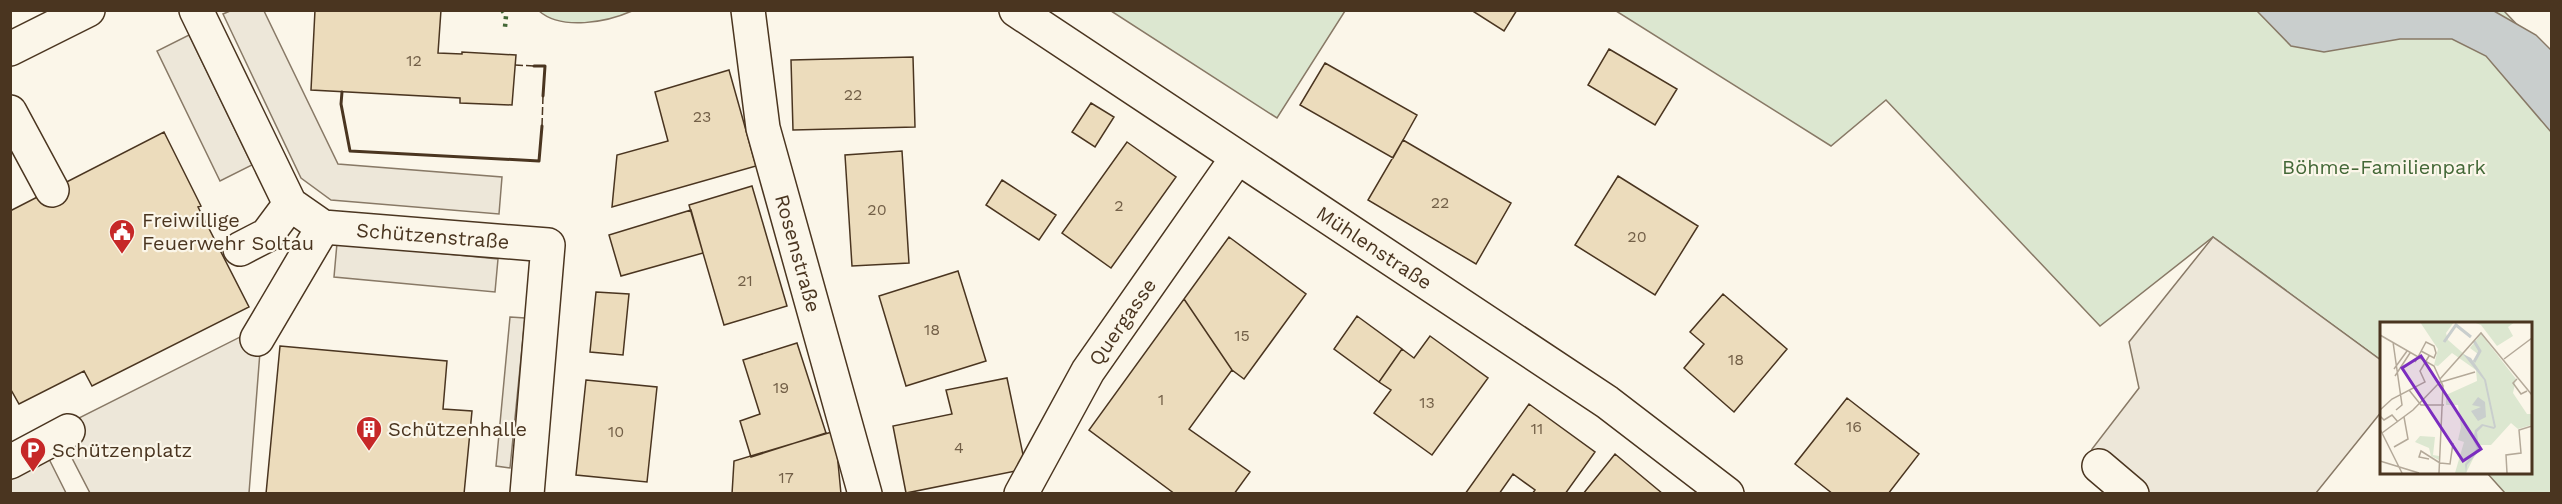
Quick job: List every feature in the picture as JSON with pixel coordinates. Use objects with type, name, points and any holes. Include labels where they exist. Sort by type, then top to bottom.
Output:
[{"type":"street","points":[[10,49],[88,10]]},
{"type":"street","points":[[196,10],[290,204],[323,227],[257,339]]},
{"type":"street","name":"Rosenstraße","points":[[748,10],[763,128],[865,494]]},
{"type":"street","name":"Mühlenstraße","points":[[1016,10],[1607,402],[1727,494]]},
{"type":"street","points":[[10,112],[51,189]]},
{"type":"street","name":"Quergasse","points":[[1021,494],[1088,371],[1237,158]]},
{"type":"street","points":[[240,249],[267,235],[290,204]]},
{"type":"street","name":"Schützenstraße","points":[[323,227],[548,245],[526,494]]},
{"type":"street","points":[[10,462],[69,431]]},
{"type":"street","points":[[2099,466],[2132,494]]},
{"type":"green space","points":[[539,11],[632,11],[598,21],[572,23],[549,17]]},
{"type":"green space","points":[[1111,11],[1345,11],[1277,118]]},
{"type":"green space","name":"Böhme-Familienpark","points":[[1616,11],[2504,11],[2551,60],[2551,493],[2505,493],[2488,474],[2532,474],[2532,322],[2380,322],[2380,360],[2213,237],[2100,326],[1886,100],[1831,146]]},
{"type":"shaded area","points":[[230,11],[264,11],[338,164],[502,177],[499,214],[331,200],[301,178],[223,14]]},
{"type":"shaded area","points":[[2257,11],[2494,11],[2536,35],[2551,50],[2551,132],[2486,56],[2452,39],[2400,39],[2324,52],[2291,46]]},
{"type":"shaded area","points":[[189,35],[252,165],[220,181],[157,51]]},
{"type":"shaded area","points":[[2213,237],[2380,360],[2380,413],[2316,493],[2108,493],[2088,468],[2092,449],[2139,388],[2129,342]]},
{"type":"shaded area","points":[[337,243],[498,259],[495,292],[334,277]]},
{"type":"shaded area","points":[[510,317],[525,318],[510,468],[496,466]]},
{"type":"shaded area","points":[[262,326],[249,493],[90,493],[57,429]]},
{"type":"shaded area","name":"Schützenplatz","points":[[39,439],[66,493],[11,493],[10,452]]},
{"type":"building","points":[[315,10],[441,10],[438,53],[516,55],[512,105],[460,103],[460,98],[311,90]]},
{"type":"building","points":[[1471,10],[1517,10],[1504,31]]},
{"type":"building","points":[[1609,49],[1677,89],[1655,125],[1588,85]]},
{"type":"building","points":[[913,57],[915,127],[793,130],[791,60]]},
{"type":"building","points":[[1325,63],[1417,115],[1393,158],[1300,105]]},
{"type":"building","points":[[729,70],[756,166],[612,207],[617,155],[668,141],[655,92]]},
{"type":"building","points":[[1091,103],[1114,117],[1095,147],[1072,132]]},
{"type":"building","points":[[164,132],[201,206],[198,207],[249,307],[92,386],[84,371],[19,404],[10,388],[10,211]]},
{"type":"building","points":[[1403,140],[1511,203],[1476,264],[1368,200]]},
{"type":"building","points":[[1127,142],[1176,177],[1111,268],[1062,233]]},
{"type":"building","points":[[902,151],[909,263],[852,266],[845,155]]},
{"type":"building","points":[[1618,176],[1698,226],[1655,295],[1575,245]]},
{"type":"building","points":[[1002,180],[1056,215],[1039,240],[986,205]]},
{"type":"building","points":[[752,186],[787,306],[724,325],[689,205]]},
{"type":"building","points":[[691,210],[703,253],[621,276],[609,235]]},
{"type":"building","points":[[1229,237],[1306,294],[1244,379],[1232,370],[1184,299]]},
{"type":"building","points":[[958,271],[986,361],[906,386],[879,296]]},
{"type":"building","points":[[596,292],[629,294],[623,355],[590,352]]},
{"type":"building","points":[[1723,294],[1787,349],[1734,412],[1684,368],[1704,344],[1690,332]]},
{"type":"building","points":[[1184,299],[1232,370],[1189,429],[1250,472],[1234,494],[1175,494],[1089,430]]},
{"type":"building","points":[[1357,316],[1402,349],[1379,382],[1334,349]]},
{"type":"building","points":[[1430,336],[1488,378],[1432,455],[1374,413],[1391,390],[1379,382],[1402,349],[1414,358]]},
{"type":"building","points":[[797,343],[826,433],[751,457],[740,421],[760,414],[743,360]]},
{"type":"building","name":"Schützenhalle","points":[[280,346],[447,361],[443,409],[472,411],[464,494],[266,494]]},
{"type":"building","points":[[1007,378],[1026,469],[906,493],[893,426],[952,414],[946,390]]},
{"type":"building","points":[[586,380],[657,387],[647,482],[576,475]]},
{"type":"building","points":[[1847,398],[1919,454],[1888,494],[1833,494],[1795,464]]},
{"type":"building","points":[[1529,404],[1595,452],[1565,494],[1532,494],[1535,490],[1513,474],[1499,494],[1465,494]]},
{"type":"building","points":[[835,431],[841,494],[732,494],[734,461]]},
{"type":"building","points":[[1615,454],[1663,494],[1583,494]]},
{"type":"hedge","points":[[502,10],[506,16],[505,27]]},
{"type":"fence","points":[[515,65],[534,66]]},
{"type":"fence","points":[[542,126],[543,96]]},
{"type":"wall","points":[[534,66],[545,66],[543,96]]},
{"type":"wall","points":[[342,92],[341,104],[350,151],[539,161],[542,126]]},
{"type":"place","name":"Freiwillige Feuerwehr Soltau","points":[[122,255]]},
{"type":"place","name":"Schützenhalle","points":[[369,452]]},
{"type":"place","name":"Schützenplatz","points":[[33,473]]}]
